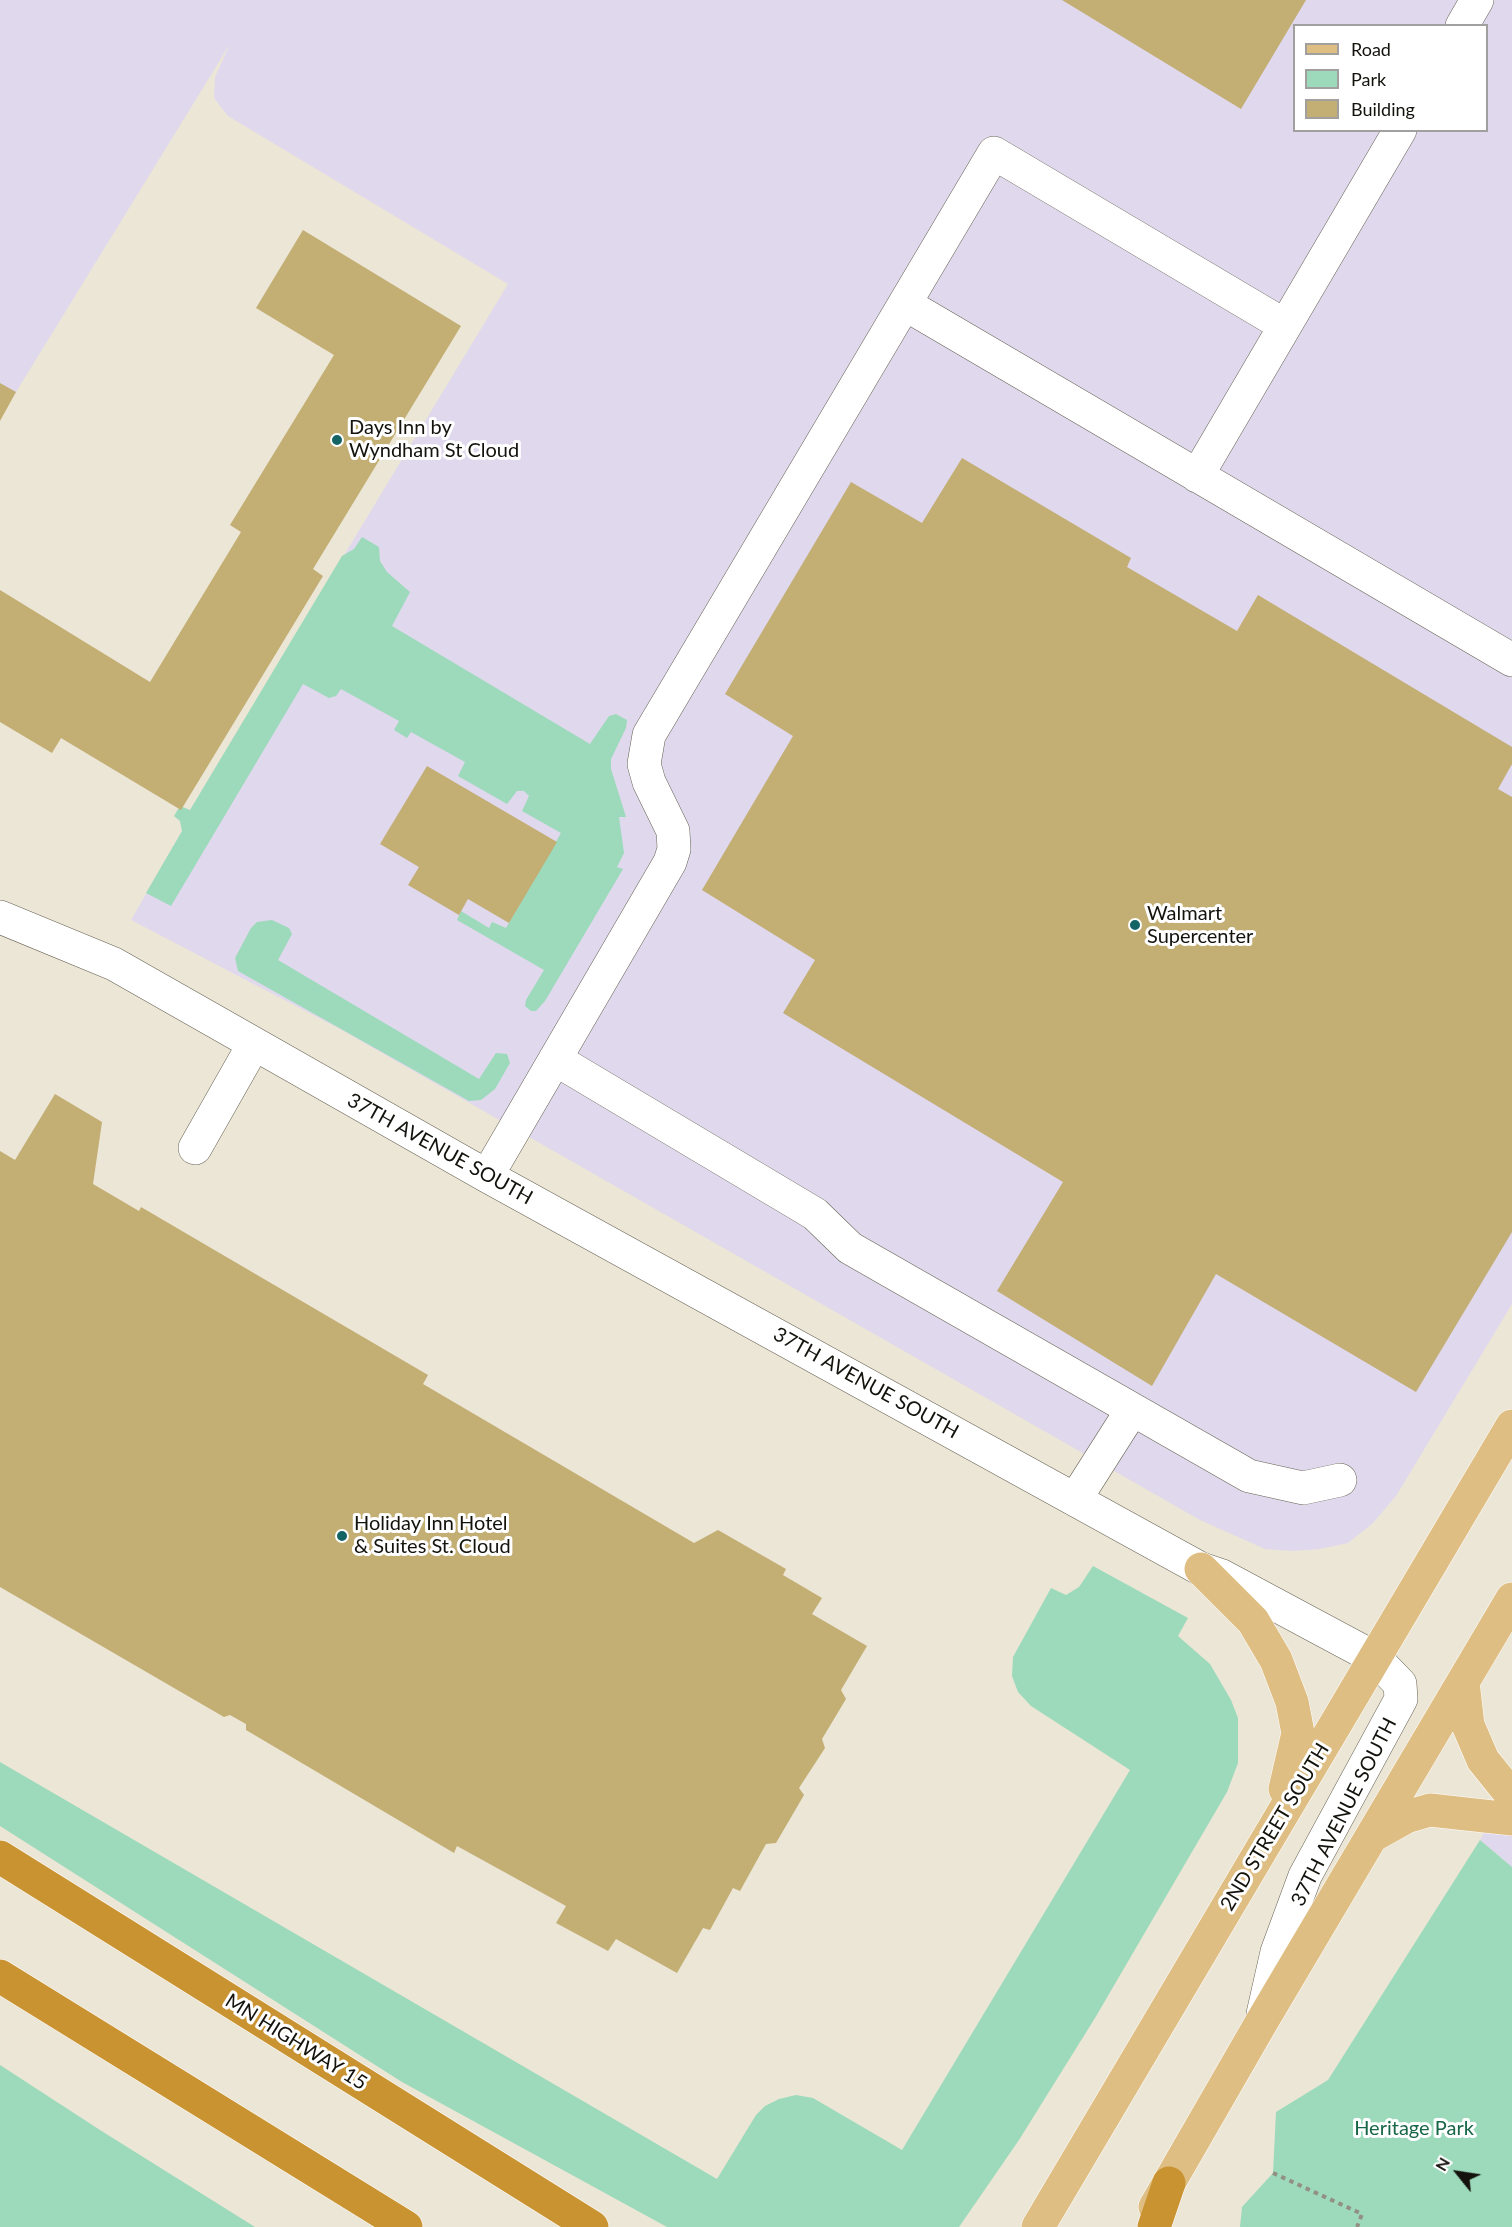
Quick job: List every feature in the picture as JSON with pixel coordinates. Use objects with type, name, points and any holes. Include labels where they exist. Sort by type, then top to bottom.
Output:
[{"type":"highway","name":"MN HIGHWAY 15","points":[[0,1857],[592,2227]]},
{"type":"highway","points":[[0,1976],[406,2227]]},
{"type":"highway","points":[[1154,2227],[1169,2184]]},
{"type":"main road","name":"2ND STREET SOUTH","points":[[1038,2227],[1512,1426]]},
{"type":"main road","points":[[1201,1569],[1253,1621],[1276,1660],[1292,1702],[1298,1733],[1276,1826]]},
{"type":"main road","points":[[1144,2227],[1261,2023],[1512,1599]]},
{"type":"main road","points":[[1463,1682],[1468,1725],[1483,1760],[1512,1796]]},
{"type":"main road","points":[[1372,1836],[1406,1817],[1430,1810],[1512,1819]]},
{"type":"street","points":[[1463,24],[1477,0]]},
{"type":"street","points":[[1197,476],[1399,132]]},
{"type":"street","points":[[487,1176],[670,862],[674,849],[673,831],[649,782],[644,764],[649,735],[993,153],[1284,325]]},
{"type":"street","points":[[905,304],[1512,660]]},
{"type":"street","name":"37TH AVENUE SOUTH","points":[[0,917],[114,964],[487,1176],[1076,1498],[1201,1569],[1222,1576],[1375,1658],[1400,1684],[1401,1700],[1305,1876],[1277,1952],[1261,2023]]},
{"type":"street","points":[[195,1148],[254,1044]]},
{"type":"street","points":[[555,1059],[815,1214],[850,1248],[1249,1476],[1303,1488],[1340,1480]]},
{"type":"street","points":[[1076,1498],[1132,1410]]},
{"type":"path","points":[[1274,2173],[1362,2214],[1357,2227]]},
{"type":"shaded area","points":[[0,0],[1512,0],[1512,1304],[1396,1496],[1373,1523],[1348,1543],[1320,1549],[1292,1551],[1265,1549],[1200,1520],[340,1029],[131,920],[182,831],[180,821],[174,816],[190,810],[508,284],[228,116],[214,98],[215,77],[230,44],[0,418]]},
{"type":"shaded area","points":[[1512,1785],[1512,1867],[1480,1840]]},
{"type":"green space","points":[[362,537],[379,547],[380,561],[387,572],[410,592],[392,626],[590,744],[609,716],[616,714],[627,720],[626,728],[611,759],[611,769],[626,817],[619,817],[624,853],[617,867],[623,869],[545,1001],[536,1011],[531,1011],[525,1006],[526,1000],[544,970],[457,920],[461,911],[489,928],[492,922],[506,928],[561,833],[522,811],[529,796],[524,791],[517,791],[507,804],[458,776],[465,762],[411,732],[407,738],[394,730],[399,721],[341,689],[336,696],[329,698],[303,684],[171,906],[146,893],[182,831],[180,821],[174,816],[180,806],[190,810],[342,556],[354,549]]},
{"type":"green space","points":[[272,920],[289,928],[292,934],[278,960],[479,1079],[496,1053],[507,1054],[510,1063],[495,1089],[481,1100],[469,1101],[238,971],[235,958],[251,928],[257,922]]},
{"type":"green space","points":[[1093,1566],[1188,1618],[1178,1636],[1210,1664],[1231,1700],[1238,1718],[1238,1763],[1227,1792],[1095,2018],[1019,2140],[959,2227],[667,2227],[402,2082],[0,1826],[0,1762],[717,2179],[756,2115],[765,2106],[779,2099],[796,2095],[813,2098],[902,2150],[1130,1770],[1031,1706],[1018,1692],[1012,1676],[1013,1657],[1051,1588],[1066,1595],[1079,1587]]},
{"type":"green space","name":"Heritage Park","points":[[1480,1840],[1512,1867],[1512,2227],[1240,2227],[1242,2207],[1273,2173],[1276,2112],[1328,2080]]},
{"type":"green space","points":[[0,2065],[100,2130],[255,2227],[0,2227]]},
{"type":"building","points":[[1062,0],[1306,0],[1241,109]]},
{"type":"building","name":"Days Inn by Wyndham St Cloud","points":[[303,230],[461,326],[313,569],[323,576],[181,810],[61,738],[52,753],[0,722],[0,590],[150,682],[241,532],[230,525],[334,355],[256,308]]},
{"type":"building","points":[[0,383],[16,392],[0,421]]},
{"type":"building","name":"Walmart Supercenter","points":[[962,458],[1131,558],[1127,567],[1237,631],[1258,595],[1512,747],[1512,764],[1498,789],[1512,797],[1512,1232],[1416,1392],[1216,1274],[1152,1386],[997,1291],[1063,1182],[783,1013],[815,960],[702,890],[793,736],[725,694],[851,482],[922,523]]},
{"type":"building","points":[[427,766],[557,842],[509,923],[468,899],[459,915],[408,885],[419,867],[380,844]]},
{"type":"building","name":"Holiday Inn Hotel & Suites St. Cloud","points":[[55,1094],[102,1122],[93,1184],[139,1211],[141,1207],[428,1375],[423,1384],[694,1543],[718,1530],[786,1569],[783,1575],[822,1598],[812,1614],[867,1646],[841,1690],[846,1699],[822,1739],[825,1748],[799,1788],[804,1795],[776,1843],[766,1844],[740,1891],[733,1888],[710,1930],[703,1928],[677,1973],[616,1939],[608,1951],[556,1923],[566,1906],[457,1846],[454,1853],[246,1730],[246,1724],[230,1715],[224,1717],[0,1587],[0,1151],[15,1160]]},
{"type":"place","name":"Days Inn by Wyndham St Cloud","points":[[337,440]]},
{"type":"place","name":"Walmart Supercenter","points":[[1135,925]]},
{"type":"place","name":"Holiday Inn Hotel & Suites St. Cloud","points":[[342,1536]]}]
